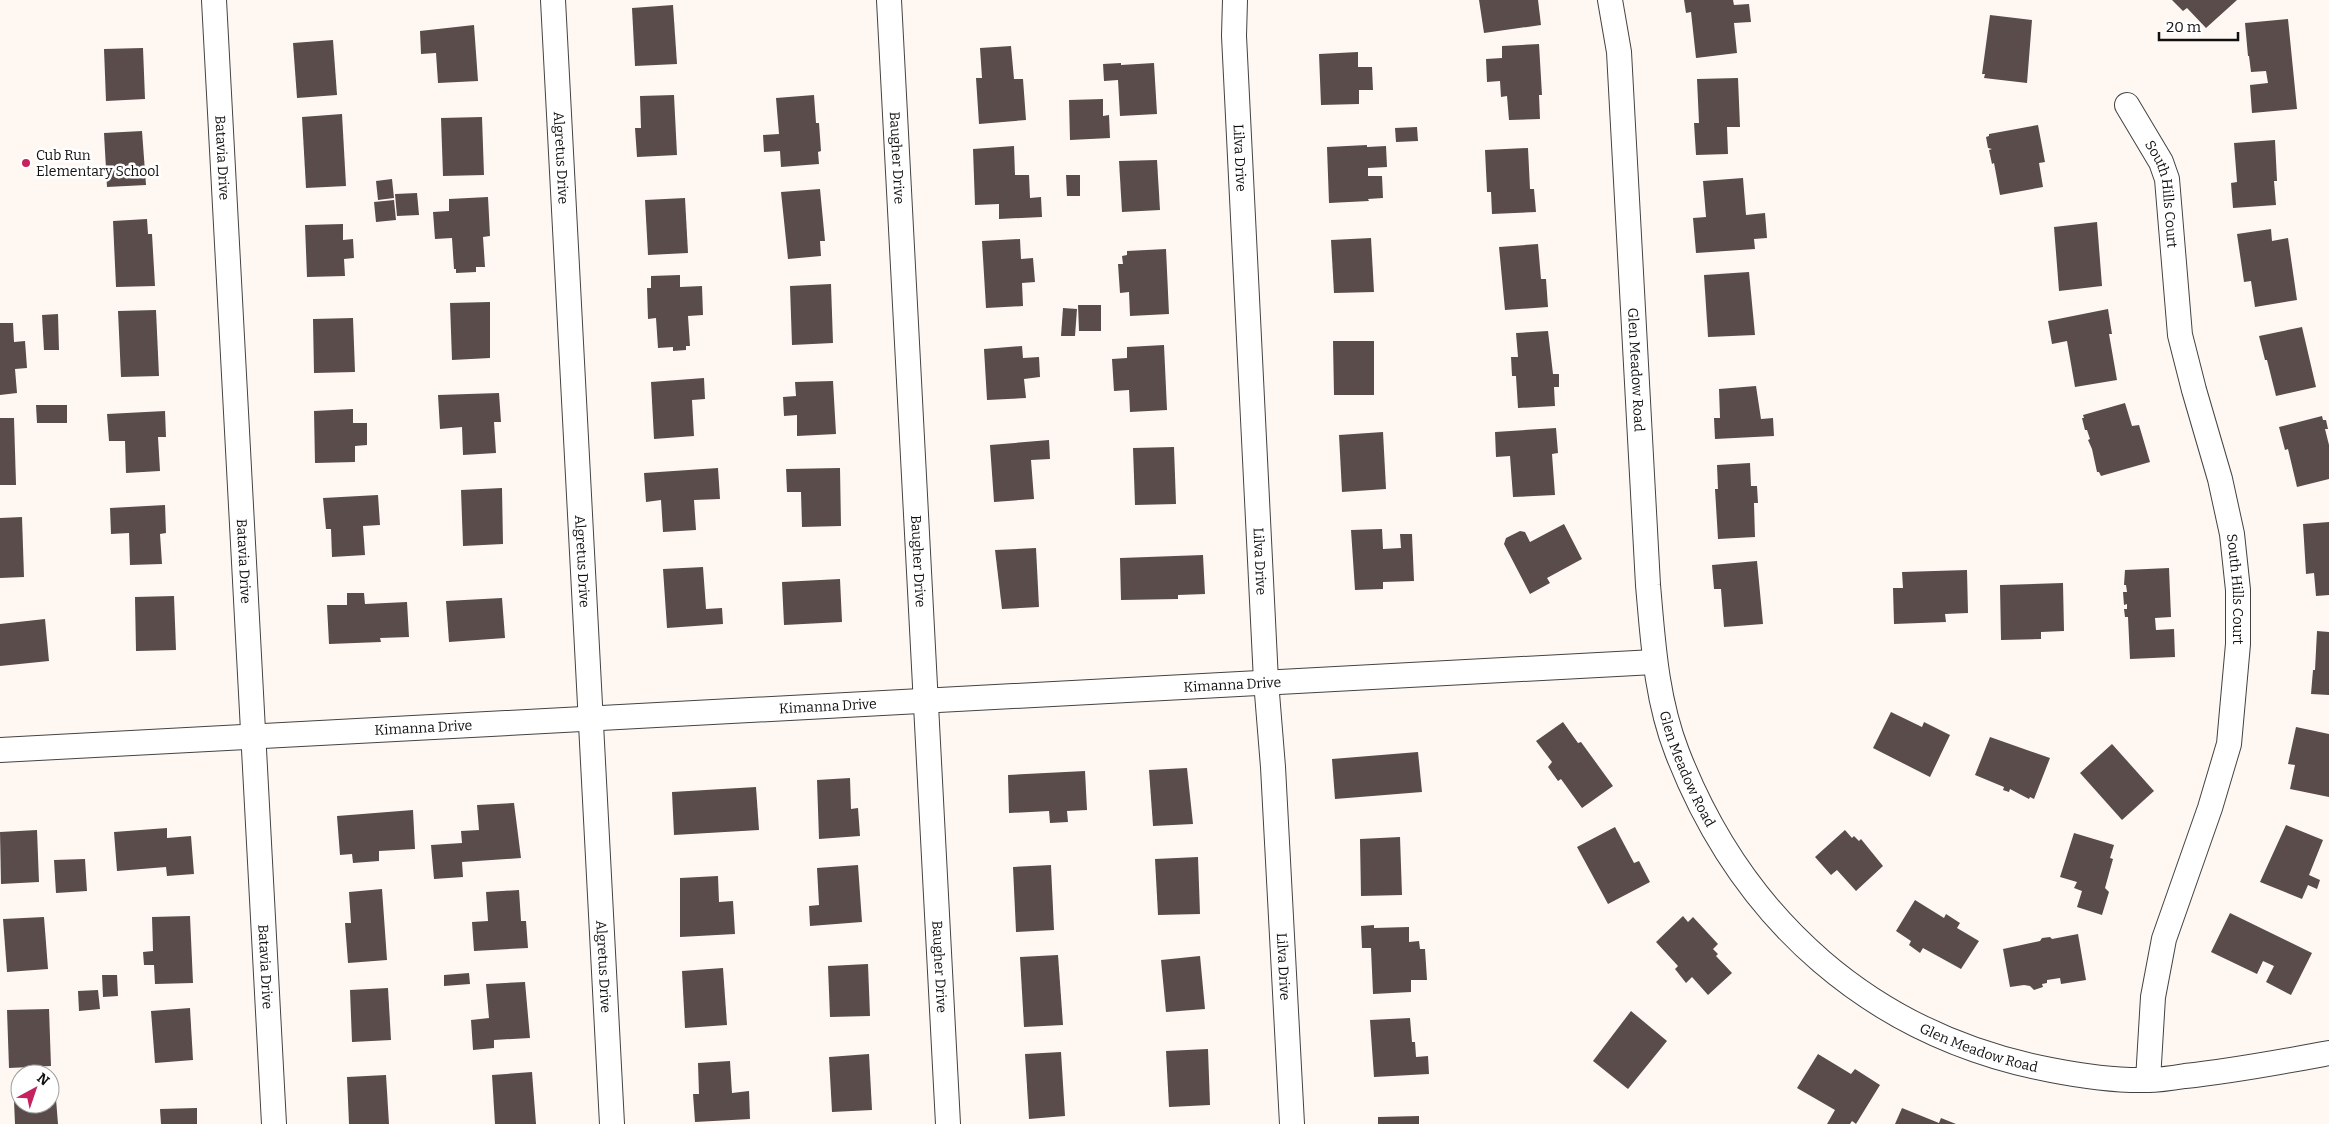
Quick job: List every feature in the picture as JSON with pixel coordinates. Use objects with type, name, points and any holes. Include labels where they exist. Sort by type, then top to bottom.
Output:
[{"type":"street","name":"Batavia Drive","points":[[214,0],[274,1124]]},
{"type":"street","name":"Algretus Drive","points":[[553,0],[612,1124]]},
{"type":"street","name":"Baugher Drive","points":[[889,0],[948,1124]]},
{"type":"street","name":"Lilva Drive","points":[[1235,0],[1234,36],[1266,681],[1273,767],[1292,1124]]},
{"type":"street","name":"Glen Meadow Road","points":[[1610,0],[1619,52],[1647,575],[1654,662],[1658,687],[1676,751],[1712,828],[1739,871],[1768,909],[1828,968],[1892,1012],[1934,1035],[2012,1063],[2084,1076],[2148,1080],[2229,1072],[2329,1053]]},
{"type":"street","name":"South Hills Court","points":[[2127,105],[2161,162],[2167,179],[2180,335],[2220,479],[2232,534],[2238,590],[2238,644],[2229,744],[2210,808],[2164,939],[2153,997],[2148,1080]]},
{"type":"street","name":"Kimanna Drive","points":[[0,750],[1266,681],[1654,662]]},
{"type":"building","points":[[1479,0],[1538,0],[1541,25],[1484,33]]},
{"type":"building","points":[[1684,0],[1733,0],[1734,5],[1749,4],[1751,22],[1734,23],[1737,53],[1696,58],[1691,12],[1686,13]]},
{"type":"building","points":[[2172,0],[2237,0],[2206,28],[2187,8],[2183,11]]},
{"type":"building","points":[[673,5],[677,64],[635,66],[632,8]]},
{"type":"building","points":[[1990,15],[2032,20],[2027,83],[1984,78],[1985,74],[1982,74]]},
{"type":"building","points":[[2288,19],[2297,109],[2252,113],[2250,85],[2268,83],[2266,71],[2251,72],[2245,23]]},
{"type":"building","points":[[474,25],[478,81],[438,83],[436,53],[421,54],[420,31]]},
{"type":"building","points":[[333,40],[337,95],[297,98],[293,43]]},
{"type":"building","points":[[1539,44],[1542,95],[1539,95],[1540,119],[1509,120],[1507,96],[1501,97],[1500,81],[1487,82],[1486,59],[1502,58],[1502,46]]},
{"type":"building","points":[[1011,46],[1014,79],[1023,79],[1026,120],[979,124],[976,78],[982,78],[980,48]]},
{"type":"building","points":[[143,48],[145,99],[106,101],[104,49]]},
{"type":"building","points":[[1358,52],[1358,67],[1372,67],[1373,90],[1359,90],[1359,104],[1321,105],[1319,54]]},
{"type":"building","points":[[1121,63],[1121,65],[1154,63],[1157,114],[1120,116],[1118,80],[1104,81],[1103,64]]},
{"type":"building","points":[[1738,78],[1740,127],[1727,127],[1728,154],[1696,155],[1694,123],[1699,123],[1697,79]]},
{"type":"building","points":[[674,95],[677,155],[637,157],[635,128],[641,128],[640,96]]},
{"type":"building","points":[[814,95],[816,123],[819,123],[821,151],[818,152],[819,164],[781,167],[780,151],[764,152],[763,135],[779,134],[776,98]]},
{"type":"building","points":[[1103,99],[1103,116],[1109,115],[1110,138],[1070,140],[1069,100]]},
{"type":"building","points":[[342,114],[346,186],[306,188],[302,117]]},
{"type":"building","points":[[482,117],[484,175],[443,176],[441,118]]},
{"type":"building","points":[[2038,125],[2045,162],[2039,163],[2043,187],[2000,195],[1994,163],[1992,164],[1989,150],[1992,149],[1988,148],[1986,137],[1989,134]]},
{"type":"building","points":[[1417,127],[1418,141],[1396,142],[1395,128]]},
{"type":"building","points":[[142,131],[146,185],[107,187],[104,133]]},
{"type":"building","points":[[2275,140],[2277,181],[2274,181],[2276,205],[2233,208],[2231,183],[2237,182],[2234,143]]},
{"type":"building","points":[[1367,145],[1367,147],[1386,146],[1387,167],[1368,168],[1368,176],[1382,176],[1383,198],[1368,199],[1369,201],[1329,203],[1327,147]]},
{"type":"building","points":[[1014,146],[1015,175],[1029,175],[1030,198],[1041,197],[1042,217],[999,219],[999,204],[975,205],[973,149]]},
{"type":"building","points":[[1528,148],[1530,189],[1534,189],[1536,212],[1492,214],[1491,192],[1487,192],[1485,150]]},
{"type":"building","points":[[1157,160],[1160,210],[1122,212],[1119,161]]},
{"type":"building","points":[[1066,175],[1080,175],[1080,196],[1067,196]]},
{"type":"building","points":[[1743,178],[1746,215],[1765,213],[1767,238],[1754,239],[1755,249],[1696,253],[1693,218],[1706,217],[1703,181]]},
{"type":"building","points":[[392,179],[394,198],[378,200],[376,181]]},
{"type":"building","points":[[820,189],[825,241],[820,241],[821,256],[788,259],[781,192]]},
{"type":"building","points":[[417,193],[419,215],[397,216],[395,194]]},
{"type":"building","points":[[488,197],[490,236],[483,237],[485,267],[476,267],[476,272],[456,273],[456,269],[454,269],[452,238],[435,239],[433,212],[449,211],[449,199]]},
{"type":"building","points":[[685,198],[688,253],[648,255],[645,200]]},
{"type":"building","points":[[394,200],[396,220],[376,222],[374,202]]},
{"type":"building","points":[[147,219],[148,234],[152,234],[155,286],[116,287],[113,221]]},
{"type":"building","points":[[2097,222],[2102,286],[2059,291],[2054,227]]},
{"type":"building","points":[[343,224],[343,240],[353,239],[354,258],[344,259],[345,276],[307,277],[305,225]]},
{"type":"building","points":[[2271,229],[2272,241],[2288,238],[2297,300],[2255,307],[2251,281],[2244,282],[2237,234]]},
{"type":"building","points":[[1371,238],[1374,292],[1334,293],[1331,240]]},
{"type":"building","points":[[1020,239],[1021,259],[1033,258],[1035,282],[1022,283],[1023,306],[986,308],[982,241]]},
{"type":"building","points":[[1538,244],[1541,279],[1546,279],[1548,307],[1505,310],[1499,247]]},
{"type":"building","points":[[1166,249],[1169,314],[1130,316],[1129,292],[1120,293],[1118,264],[1123,264],[1122,256],[1127,255],[1127,251]]},
{"type":"building","points":[[1749,272],[1755,335],[1708,337],[1704,275]]},
{"type":"building","points":[[680,275],[680,287],[702,286],[703,315],[688,316],[690,346],[686,346],[686,350],[673,351],[673,347],[658,348],[656,318],[648,319],[647,288],[651,288],[651,276]]},
{"type":"building","points":[[831,284],[833,343],[792,345],[790,286]]},
{"type":"building","points":[[490,302],[490,358],[452,360],[450,303]]},
{"type":"building","points":[[1078,305],[1101,305],[1101,331],[1079,331]]},
{"type":"building","points":[[1063,308],[1077,309],[1075,336],[1061,336]]},
{"type":"building","points":[[2108,309],[2112,334],[2109,334],[2117,380],[2075,387],[2067,341],[2052,344],[2048,321]]},
{"type":"building","points":[[156,310],[159,376],[121,377],[118,311]]},
{"type":"building","points":[[58,314],[59,350],[44,350],[42,315]]},
{"type":"building","points":[[353,318],[355,372],[314,373],[313,319]]},
{"type":"building","points":[[0,323],[13,323],[14,342],[25,341],[27,368],[15,369],[17,393],[0,395]]},
{"type":"building","points":[[2302,327],[2316,387],[2276,396],[2259,336]]},
{"type":"building","points":[[1548,331],[1553,374],[1559,374],[1559,387],[1554,387],[1555,406],[1518,408],[1516,376],[1512,376],[1511,357],[1518,357],[1516,333]]},
{"type":"building","points":[[1333,341],[1374,341],[1374,395],[1334,395]]},
{"type":"building","points":[[1164,345],[1167,410],[1130,412],[1129,390],[1114,391],[1112,359],[1127,358],[1127,347]]},
{"type":"building","points":[[1022,346],[1023,358],[1039,357],[1040,377],[1024,379],[1026,398],[987,400],[984,349]]},
{"type":"building","points":[[704,378],[705,399],[692,400],[694,436],[654,439],[651,382]]},
{"type":"building","points":[[833,381],[836,434],[797,436],[797,415],[784,416],[783,397],[796,396],[795,382]]},
{"type":"building","points":[[1756,386],[1761,419],[1773,418],[1774,436],[1715,439],[1714,418],[1720,418],[1719,389]]},
{"type":"building","points":[[499,393],[501,422],[494,422],[496,453],[463,455],[462,427],[440,429],[438,395]]},
{"type":"building","points":[[2125,403],[2132,426],[2139,425],[2150,462],[2101,476],[2097,472],[2088,440],[2090,439],[2082,418],[2084,418],[2083,415]]},
{"type":"building","points":[[36,405],[67,405],[67,423],[37,423]]},
{"type":"building","points":[[353,409],[353,423],[367,423],[367,445],[355,446],[355,462],[315,463],[314,411]]},
{"type":"building","points":[[165,411],[166,437],[158,437],[160,471],[126,473],[125,441],[109,441],[107,414]]},
{"type":"building","points":[[2322,416],[2323,420],[2326,420],[2328,429],[2325,429],[2329,445],[2329,479],[2297,487],[2288,449],[2285,450],[2279,427]]},
{"type":"building","points":[[0,418],[14,418],[16,485],[0,485]]},
{"type":"building","points":[[1556,428],[1558,453],[1552,454],[1555,495],[1513,497],[1510,456],[1496,457],[1495,432]]},
{"type":"building","points":[[1383,432],[1386,489],[1342,492],[1339,435]]},
{"type":"building","points":[[1049,440],[1050,459],[1031,460],[1034,499],[994,502],[990,445]]},
{"type":"building","points":[[1174,447],[1176,504],[1135,505],[1133,448]]},
{"type":"building","points":[[1750,463],[1751,486],[1757,486],[1758,503],[1754,503],[1755,537],[1718,539],[1715,489],[1718,489],[1717,465]]},
{"type":"building","points":[[718,468],[720,499],[694,500],[696,530],[663,532],[661,500],[646,502],[644,473]]},
{"type":"building","points":[[840,468],[841,526],[802,527],[801,492],[787,492],[786,469]]},
{"type":"building","points":[[502,488],[503,544],[463,546],[461,490]]},
{"type":"building","points":[[378,495],[380,525],[363,526],[365,555],[332,557],[331,529],[326,529],[323,498]]},
{"type":"building","points":[[165,505],[166,533],[160,534],[162,564],[130,565],[129,533],[111,534],[110,508]]},
{"type":"building","points":[[22,517],[24,577],[0,578],[0,518]]},
{"type":"building","points":[[2329,522],[2329,595],[2316,596],[2314,573],[2306,574],[2303,524]]},
{"type":"building","points":[[1564,524],[1582,559],[1547,578],[1550,583],[1530,594],[1504,544],[1506,538],[1520,531],[1525,532],[1530,542]]},
{"type":"building","points":[[1382,529],[1383,549],[1401,548],[1400,534],[1412,534],[1414,581],[1383,582],[1383,589],[1355,590],[1351,530]]},
{"type":"building","points":[[1036,548],[1039,607],[1002,609],[995,550]]},
{"type":"building","points":[[1203,555],[1205,594],[1178,595],[1178,599],[1121,600],[1120,558]]},
{"type":"building","points":[[1757,561],[1763,624],[1724,627],[1721,589],[1714,589],[1712,565]]},
{"type":"building","points":[[703,567],[706,609],[722,608],[723,624],[667,628],[663,569]]},
{"type":"building","points":[[2169,568],[2171,617],[2155,618],[2156,630],[2174,629],[2175,657],[2130,659],[2128,617],[2125,617],[2124,609],[2127,609],[2127,604],[2124,605],[2123,592],[2127,592],[2126,585],[2124,585],[2125,570]]},
{"type":"building","points":[[1967,570],[1968,613],[1945,614],[1946,622],[1894,624],[1893,588],[1903,588],[1902,572]]},
{"type":"building","points":[[840,579],[842,622],[784,625],[782,582]]},
{"type":"building","points":[[2063,583],[2064,631],[2041,632],[2041,639],[2001,640],[2000,585]]},
{"type":"building","points":[[347,593],[364,593],[365,604],[407,602],[409,637],[380,638],[381,642],[329,644],[327,605],[347,605]]},
{"type":"building","points":[[174,596],[176,650],[136,651],[135,597]]},
{"type":"building","points":[[502,598],[505,638],[449,642],[446,601]]},
{"type":"building","points":[[45,619],[49,661],[0,666],[0,624]]},
{"type":"building","points":[[2317,631],[2329,632],[2329,695],[2311,694],[2313,670],[2315,670]]},
{"type":"building","points":[[1891,712],[1922,727],[1924,722],[1950,735],[1930,777],[1873,748]]},
{"type":"building","points":[[1563,722],[1578,743],[1581,742],[1613,786],[1582,808],[1561,779],[1558,781],[1548,767],[1552,762],[1536,741]]},
{"type":"building","points":[[2296,727],[2329,734],[2329,797],[2290,789],[2295,765],[2288,764]]},
{"type":"building","points":[[1990,737],[2050,758],[2034,799],[2030,797],[2029,799],[2010,789],[2009,792],[2003,790],[2004,787],[1975,775]]},
{"type":"building","points":[[2112,744],[2154,791],[2122,820],[2080,773]]},
{"type":"building","points":[[1418,752],[1422,792],[1335,799],[1332,759]]},
{"type":"building","points":[[1187,768],[1193,824],[1153,826],[1149,770]]},
{"type":"building","points":[[1085,771],[1087,810],[1067,811],[1068,822],[1050,823],[1049,811],[1009,813],[1008,775]]},
{"type":"building","points":[[850,778],[851,809],[858,808],[860,836],[819,839],[817,780]]},
{"type":"building","points":[[756,787],[759,830],[674,835],[672,792]]},
{"type":"building","points":[[514,803],[521,858],[462,862],[463,877],[434,879],[431,845],[462,843],[461,831],[479,830],[477,805]]},
{"type":"building","points":[[413,810],[415,849],[379,851],[379,861],[353,863],[352,854],[340,855],[337,816]]},
{"type":"building","points":[[2286,825],[2323,840],[2309,875],[2320,880],[2317,889],[2308,885],[2302,899],[2260,882]]},
{"type":"building","points":[[1615,827],[1634,863],[1639,861],[1650,882],[1608,904],[1577,847]]},
{"type":"building","points":[[167,828],[167,838],[191,836],[194,874],[167,876],[166,867],[117,871],[114,832]]},
{"type":"building","points":[[37,830],[39,882],[1,884],[0,832]]},
{"type":"building","points":[[1845,830],[1852,838],[1854,836],[1859,841],[1861,839],[1883,866],[1856,891],[1837,870],[1831,875],[1815,857]]},
{"type":"building","points":[[2074,833],[2114,845],[2110,858],[2113,859],[2105,888],[2109,892],[2102,915],[2077,907],[2082,891],[2074,888],[2077,882],[2060,877]]},
{"type":"building","points":[[1400,837],[1402,895],[1361,896],[1360,839]]},
{"type":"building","points":[[1198,857],[1200,914],[1158,915],[1155,859]]},
{"type":"building","points":[[85,859],[87,891],[56,893],[54,860]]},
{"type":"building","points":[[858,865],[862,922],[810,926],[809,906],[819,905],[817,868]]},
{"type":"building","points":[[1051,865],[1054,930],[1016,932],[1013,867]]},
{"type":"building","points":[[718,876],[719,902],[733,901],[735,934],[680,937],[680,878]]},
{"type":"building","points":[[382,889],[387,960],[348,963],[345,923],[351,923],[349,892]]},
{"type":"building","points":[[519,890],[521,921],[526,921],[528,948],[474,951],[472,922],[488,921],[486,892]]},
{"type":"building","points":[[1915,900],[1944,918],[1946,914],[1960,923],[1957,928],[1979,941],[1961,969],[1923,948],[1920,953],[1909,945],[1911,941],[1896,931]]},
{"type":"building","points":[[2230,913],[2312,953],[2291,995],[2266,982],[2274,966],[2263,961],[2257,974],[2211,952]]},
{"type":"building","points":[[190,916],[193,983],[155,984],[154,965],[144,965],[143,952],[153,951],[152,917]]},
{"type":"building","points":[[1683,916],[1688,922],[1693,917],[1718,944],[1713,949],[1718,954],[1716,956],[1732,973],[1708,995],[1692,977],[1686,983],[1675,969],[1678,966],[1656,942]]},
{"type":"building","points":[[44,917],[48,969],[7,972],[3,919]]},
{"type":"building","points":[[1374,925],[1374,928],[1409,927],[1409,942],[1419,941],[1420,949],[1425,949],[1427,980],[1411,980],[1411,992],[1373,994],[1371,948],[1362,948],[1361,926]]},
{"type":"building","points":[[2078,934],[2086,980],[2061,984],[2060,978],[2047,980],[2047,983],[2042,984],[2043,987],[2034,990],[2030,986],[2024,985],[2010,987],[2003,949],[2040,941],[2042,938],[2050,937],[2052,939]]},
{"type":"building","points":[[1058,955],[1063,1025],[1024,1027],[1020,957]]},
{"type":"building","points":[[1200,956],[1205,1009],[1166,1012],[1161,960]]},
{"type":"building","points":[[868,964],[870,1016],[830,1017],[828,966]]},
{"type":"building","points":[[723,968],[727,1025],[685,1028],[682,971]]},
{"type":"building","points":[[469,973],[470,984],[444,986],[444,975]]},
{"type":"building","points":[[102,975],[117,975],[118,996],[103,997]]},
{"type":"building","points":[[525,982],[530,1038],[494,1040],[494,1048],[473,1050],[471,1020],[489,1018],[486,984]]},
{"type":"building","points":[[388,988],[391,1040],[352,1042],[350,990]]},
{"type":"building","points":[[98,990],[100,1009],[79,1011],[78,991]]},
{"type":"building","points":[[190,1008],[193,1060],[155,1063],[151,1011]]},
{"type":"building","points":[[49,1009],[51,1064],[10,1064],[9,1068],[7,1010]]},
{"type":"building","points":[[1631,1011],[1667,1041],[1628,1089],[1593,1061]]},
{"type":"building","points":[[1410,1018],[1412,1042],[1415,1042],[1416,1057],[1428,1056],[1429,1074],[1374,1077],[1370,1020]]},
{"type":"building","points":[[1208,1049],[1210,1105],[1169,1107],[1166,1051]]},
{"type":"building","points":[[1061,1052],[1065,1116],[1029,1119],[1025,1054]]},
{"type":"building","points":[[869,1054],[872,1110],[832,1112],[829,1057]]},
{"type":"building","points":[[1818,1054],[1851,1074],[1855,1069],[1880,1085],[1856,1124],[1852,1121],[1850,1124],[1827,1124],[1835,1110],[1797,1088]]},
{"type":"building","points":[[730,1061],[732,1093],[749,1091],[750,1119],[695,1122],[693,1094],[699,1094],[698,1063]]},
{"type":"building","points":[[532,1072],[536,1124],[495,1124],[492,1075]]},
{"type":"building","points":[[386,1075],[389,1124],[349,1124],[347,1077]]},
{"type":"building","points":[[197,1108],[197,1124],[161,1124],[160,1109]]},
{"type":"building","points":[[1902,1108],[1939,1123],[1941,1118],[1956,1124],[1895,1124]]},
{"type":"building","points":[[15,1114],[57,1114],[58,1124],[15,1124]]},
{"type":"building","points":[[1419,1116],[1419,1124],[1378,1124],[1378,1117]]},
{"type":"place","name":"Cub Run Elementary School","points":[[26,163]]}]
